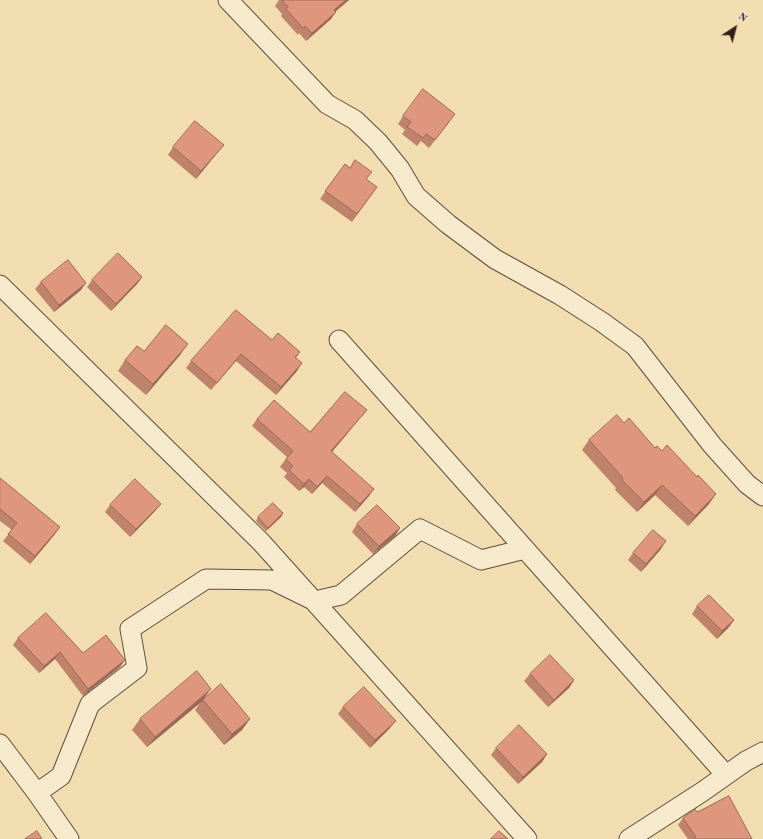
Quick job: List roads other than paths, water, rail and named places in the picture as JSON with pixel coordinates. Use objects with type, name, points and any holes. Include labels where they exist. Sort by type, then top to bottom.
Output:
[{"type":"street","points":[[228,0],[327,104],[355,120],[378,142],[400,169],[416,196],[448,224],[495,259],[560,295],[636,346],[712,445],[747,484],[763,496]]},
{"type":"street","points":[[0,285],[261,542],[527,839]]},
{"type":"street","points":[[339,340],[726,775]]},
{"type":"street","points":[[37,792],[61,776],[90,704],[137,668],[130,629],[206,579],[272,580],[315,601],[341,594],[420,529],[481,560],[525,549]]},
{"type":"street","points":[[0,744],[37,792],[68,839]]},
{"type":"street","points":[[629,839],[702,792],[746,761],[763,752]]}]
